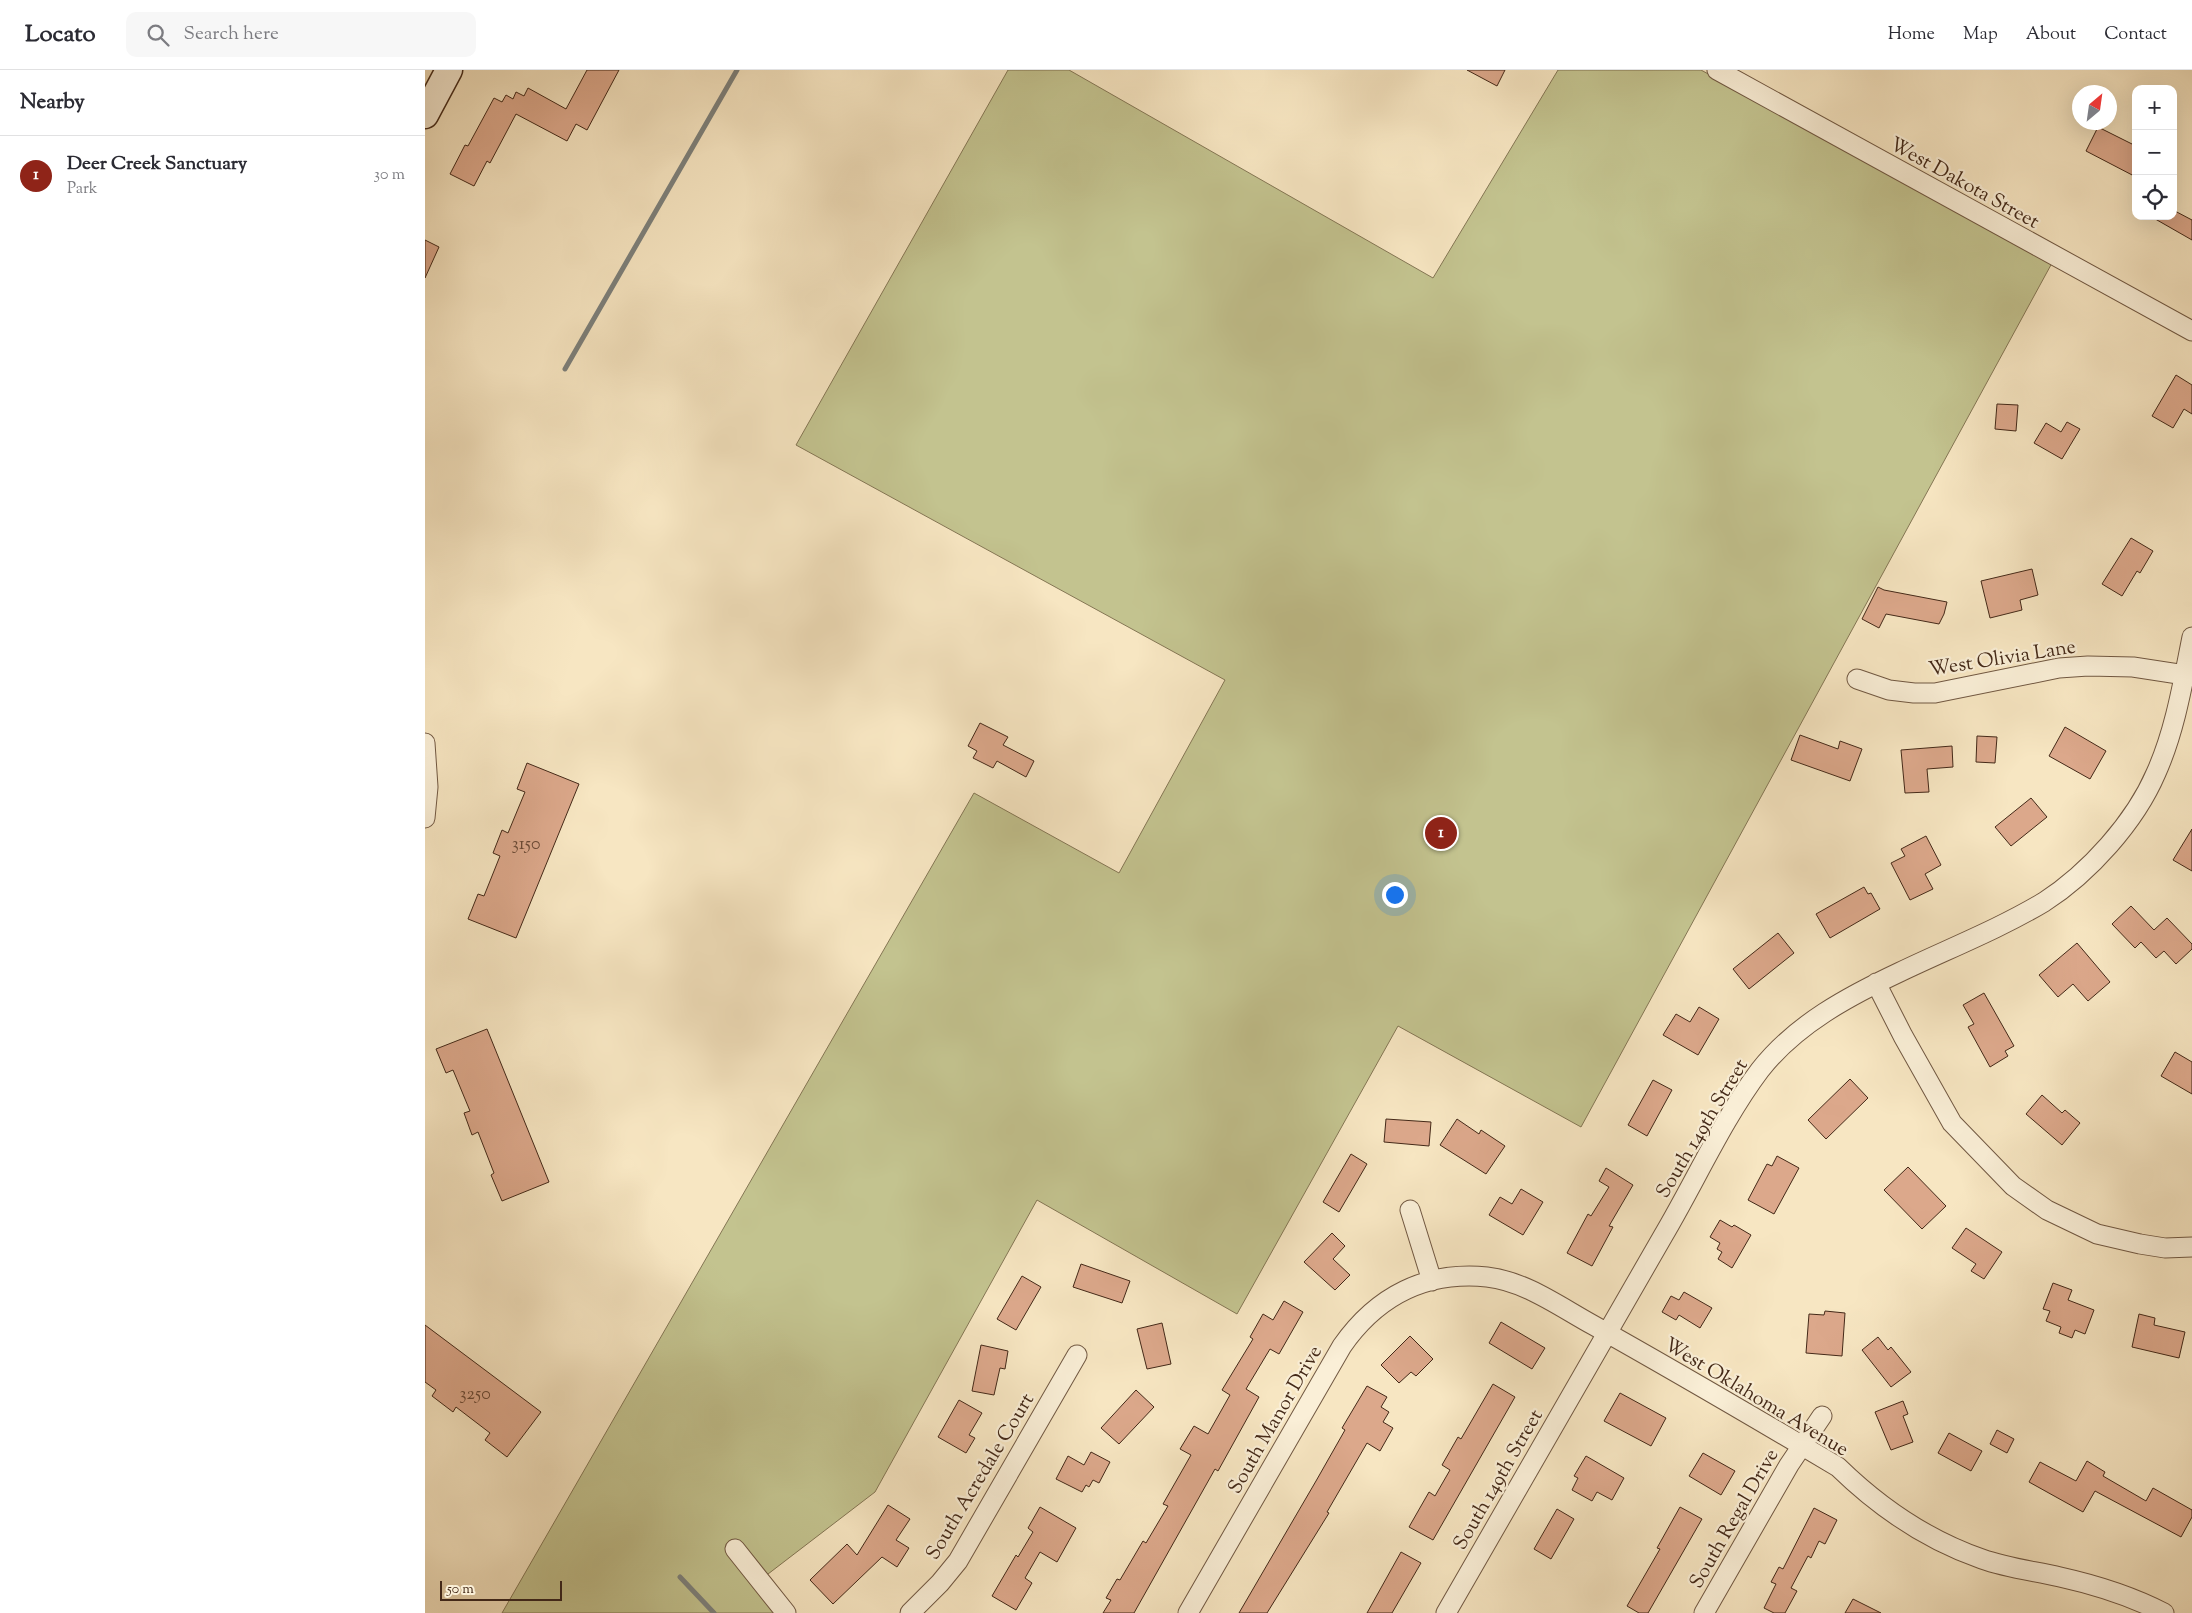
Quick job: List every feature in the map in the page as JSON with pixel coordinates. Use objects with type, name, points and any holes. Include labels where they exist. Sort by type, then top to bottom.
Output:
[{"type":"main road","points":[[425,115],[449,70]]},
{"type":"street","name":"West Dakota Street","points":[[1717,70],[2192,331]]},
{"type":"street","name":"South 149th Street","points":[[1446,1613],[1720,1134],[1759,1072],[1771,1057],[1803,1027],[1848,997],[2044,901],[2085,871],[2103,851],[2149,789],[2169,738],[2185,675],[2192,637]]},
{"type":"street","name":"West Olivia Lane","points":[[1857,679],[1889,690],[1935,693],[2059,668],[2088,666],[2133,667],[2185,675]]},
{"type":"street","points":[[425,743],[428,787],[425,818]]},
{"type":"street","points":[[1876,983],[1952,1123],[2013,1186],[2047,1210],[2097,1234],[2165,1248],[2192,1247]]},
{"type":"street","points":[[1410,1210],[1432,1281]]},
{"type":"street","name":"West Oklahoma Avenue","points":[[1432,1281],[1447,1277],[1467,1276],[1505,1280],[1522,1286],[1838,1467],[1883,1508],[1921,1531],[1958,1550],[2007,1567],[2061,1577],[2111,1590],[2165,1613]]},
{"type":"street","name":"South Manor Drive","points":[[1188,1613],[1354,1328],[1367,1315],[1392,1297],[1411,1286],[1432,1281]]},
{"type":"street","name":"South Acredale Court","points":[[910,1613],[940,1583],[958,1561],[1077,1355]]},
{"type":"street","name":"South Regal Drive","points":[[1704,1613],[1802,1446],[1822,1416]]},
{"type":"street","points":[[735,1549],[786,1613]]},
{"type":"green space","points":[[1008,70],[1069,70],[1433,278],[1558,70],[1701,70],[2052,263],[1581,1127],[1398,1026],[1237,1314],[1037,1200],[875,1492],[755,1584],[778,1613],[502,1613],[974,793],[1119,873],[1225,680],[796,445]]},
{"type":"building","points":[[587,70],[619,70],[587,130],[576,124],[567,141],[516,114],[490,163],[487,161],[474,186],[450,174],[465,145],[468,146],[494,98],[502,102],[506,95],[513,99],[516,92],[524,96],[528,88],[566,109]]},
{"type":"building","points":[[1467,70],[1505,70],[1497,86]]},
{"type":"building","points":[[2096,130],[2104,130],[2132,144],[2132,175],[2086,151]]},
{"type":"building","points":[[2177,212],[2192,220],[2192,240],[2157,220],[2177,220]]},
{"type":"building","points":[[425,240],[439,247],[425,278]]},
{"type":"building","points":[[2176,375],[2192,385],[2192,414],[2184,409],[2173,428],[2152,416]]},
{"type":"building","points":[[1997,404],[2018,405],[2016,431],[1995,429]]},
{"type":"building","points":[[2067,422],[2080,429],[2062,459],[2034,443],[2046,423],[2061,432]]},
{"type":"building","points":[[2131,538],[2153,551],[2140,573],[2137,571],[2122,596],[2102,584]]},
{"type":"building","points":[[2032,569],[2038,595],[2020,600],[2022,610],[1990,618],[1981,581]]},
{"type":"building","points":[[1878,587],[1884,590],[1947,602],[1939,624],[1886,614],[1879,628],[1862,619]]},
{"type":"building","points":[[980,723],[1008,737],[1003,745],[1034,761],[1026,777],[997,761],[993,768],[973,758],[977,751],[968,746]]},
{"type":"building","points":[[2065,727],[2106,751],[2090,779],[2049,756]]},
{"type":"building","points":[[1800,735],[1838,749],[1840,741],[1862,749],[1850,781],[1791,760]]},
{"type":"building","points":[[1977,736],[1997,737],[1995,763],[1976,762]]},
{"type":"building","points":[[1952,746],[1953,767],[1927,769],[1929,792],[1905,793],[1901,750]]},
{"type":"building","points":[[527,763],[579,784],[516,938],[468,919],[478,894],[484,896],[500,856],[493,853],[502,830],[508,833],[525,792],[517,789]]},
{"type":"building","points":[[2031,798],[2047,817],[2011,846],[1995,827]]},
{"type":"building","points":[[2192,829],[2192,871],[2173,860]]},
{"type":"building","points":[[1926,836],[1941,865],[1925,874],[1933,889],[1910,900],[1891,863],[1905,856],[1901,849]]},
{"type":"building","points":[[1864,887],[1868,894],[1871,893],[1880,909],[1830,938],[1816,914]]},
{"type":"building","points":[[2131,906],[2154,930],[2167,918],[2192,944],[2192,949],[2176,964],[2164,951],[2156,958],[2141,942],[2135,948],[2112,924]]},
{"type":"building","points":[[1778,933],[1794,953],[1749,989],[1733,969]]},
{"type":"building","points":[[2077,943],[2110,982],[2088,1001],[2073,984],[2058,997],[2039,975]]},
{"type":"building","points":[[1984,993],[2014,1046],[2005,1051],[2008,1056],[1990,1067],[1968,1027],[1974,1024],[1963,1005]]},
{"type":"building","points":[[1699,1007],[1719,1019],[1698,1055],[1663,1035],[1676,1014],[1690,1022]]},
{"type":"building","points":[[487,1029],[549,1182],[502,1201],[491,1175],[494,1173],[478,1132],[472,1135],[464,1113],[470,1111],[453,1070],[446,1073],[436,1049]]},
{"type":"building","points":[[2175,1052],[2192,1062],[2192,1094],[2161,1076]]},
{"type":"building","points":[[1850,1079],[1868,1098],[1826,1139],[1808,1120]]},
{"type":"building","points":[[1653,1080],[1672,1090],[1647,1136],[1628,1125]]},
{"type":"building","points":[[2042,1095],[2062,1113],[2065,1110],[2080,1123],[2062,1145],[2026,1114]]},
{"type":"building","points":[[1386,1119],[1431,1122],[1429,1146],[1384,1142]]},
{"type":"building","points":[[1457,1119],[1479,1134],[1481,1130],[1505,1146],[1486,1174],[1440,1145]]},
{"type":"building","points":[[1351,1154],[1367,1164],[1339,1212],[1323,1202]]},
{"type":"building","points":[[1777,1156],[1799,1168],[1774,1214],[1748,1200],[1767,1164],[1772,1166]]},
{"type":"building","points":[[1908,1167],[1946,1206],[1922,1229],[1884,1190]]},
{"type":"building","points":[[1606,1168],[1633,1185],[1609,1226],[1613,1227],[1592,1266],[1567,1253],[1588,1214],[1591,1216],[1609,1187],[1599,1181]]},
{"type":"building","points":[[1521,1189],[1543,1202],[1523,1235],[1489,1215],[1500,1197],[1512,1204]]},
{"type":"building","points":[[1720,1220],[1732,1227],[1734,1225],[1751,1235],[1732,1268],[1718,1259],[1722,1252],[1717,1249],[1720,1243],[1710,1237]]},
{"type":"building","points":[[1966,1228],[2002,1252],[1984,1279],[1971,1271],[1976,1264],[1952,1248]]},
{"type":"building","points":[[1332,1233],[1345,1246],[1333,1259],[1350,1275],[1335,1290],[1304,1262]]},
{"type":"building","points":[[1081,1264],[1130,1281],[1122,1303],[1073,1287]]},
{"type":"building","points":[[1022,1276],[1041,1287],[1016,1330],[997,1319]]},
{"type":"building","points":[[2053,1283],[2072,1290],[2068,1300],[2094,1310],[2085,1334],[2075,1330],[2072,1338],[2059,1333],[2061,1327],[2046,1321],[2050,1311],[2043,1309]]},
{"type":"building","points":[[1684,1292],[1712,1308],[1700,1328],[1679,1315],[1676,1320],[1662,1312],[1671,1296],[1679,1300]]},
{"type":"building","points":[[1284,1301],[1303,1312],[1279,1354],[1270,1349],[1246,1389],[1259,1397],[1218,1471],[1215,1469],[1134,1613],[1103,1613],[1111,1600],[1106,1598],[1117,1579],[1120,1580],[1143,1541],[1146,1543],[1168,1506],[1163,1504],[1191,1455],[1180,1449],[1194,1426],[1208,1434],[1230,1395],[1222,1390],[1253,1339],[1250,1337],[1263,1314],[1273,1320]]},
{"type":"building","points":[[1825,1311],[1845,1313],[1842,1356],[1806,1353],[1809,1314],[1824,1315]]},
{"type":"building","points":[[2139,1314],[2155,1318],[2154,1325],[2185,1332],[2179,1358],[2132,1347]]},
{"type":"building","points":[[1501,1322],[1545,1348],[1532,1369],[1489,1343]]},
{"type":"building","points":[[1162,1323],[1171,1364],[1147,1369],[1137,1329]]},
{"type":"building","points":[[425,1325],[541,1412],[507,1457],[485,1440],[490,1433],[456,1407],[453,1412],[432,1396],[436,1390],[425,1382]]},
{"type":"building","points":[[1410,1336],[1433,1359],[1416,1376],[1411,1372],[1399,1383],[1381,1365]]},
{"type":"building","points":[[1878,1337],[1888,1350],[1891,1347],[1911,1372],[1891,1387],[1862,1350]]},
{"type":"building","points":[[981,1345],[1008,1351],[1005,1369],[1000,1368],[994,1395],[972,1391]]},
{"type":"building","points":[[1493,1384],[1515,1397],[1433,1540],[1409,1527],[1429,1492],[1435,1496],[1450,1470],[1442,1465],[1458,1437],[1461,1439]]},
{"type":"building","points":[[1367,1386],[1387,1397],[1381,1407],[1389,1412],[1383,1422],[1393,1428],[1380,1451],[1367,1443],[1327,1512],[1329,1513],[1267,1613],[1239,1613],[1345,1430],[1342,1428]]},
{"type":"building","points":[[1136,1390],[1154,1407],[1119,1444],[1101,1428]]},
{"type":"building","points":[[1620,1393],[1666,1418],[1651,1446],[1604,1421]]},
{"type":"building","points":[[959,1400],[982,1413],[969,1435],[975,1438],[966,1453],[938,1437]]},
{"type":"building","points":[[1903,1401],[1908,1414],[1903,1416],[1913,1442],[1891,1450],[1875,1412]]},
{"type":"building","points":[[1997,1430],[2014,1439],[2007,1453],[1990,1444]]},
{"type":"building","points":[[1949,1433],[1982,1451],[1971,1471],[1938,1453]]},
{"type":"building","points":[[1091,1452],[1110,1462],[1099,1483],[1093,1480],[1089,1487],[1086,1485],[1082,1492],[1056,1479],[1068,1456],[1084,1465]]},
{"type":"building","points":[[1703,1453],[1735,1471],[1721,1495],[1689,1476]]},
{"type":"building","points":[[1586,1456],[1624,1478],[1612,1500],[1597,1492],[1592,1501],[1572,1490],[1578,1478],[1574,1476]]},
{"type":"building","points":[[2087,1461],[2105,1472],[2103,1476],[2146,1501],[2153,1488],[2192,1510],[2192,1517],[2181,1537],[2095,1491],[2083,1512],[2029,1482],[2040,1462],[2076,1481]]},
{"type":"building","points":[[888,1505],[910,1519],[896,1540],[909,1548],[897,1567],[882,1557],[833,1604],[810,1580],[847,1544],[857,1555]]},
{"type":"building","points":[[1040,1507],[1076,1528],[1057,1562],[1040,1552],[1025,1578],[1032,1583],[1016,1610],[992,1596],[1016,1555],[1018,1557],[1033,1532],[1028,1528]]},
{"type":"building","points":[[1680,1507],[1702,1519],[1648,1613],[1639,1613],[1627,1606],[1660,1549],[1657,1548]]},
{"type":"building","points":[[1814,1508],[1837,1520],[1825,1544],[1819,1541],[1811,1558],[1808,1556],[1791,1588],[1797,1591],[1785,1613],[1774,1613],[1764,1608],[1776,1584],[1771,1582],[1779,1567],[1783,1569]]},
{"type":"building","points":[[1557,1509],[1574,1519],[1551,1559],[1534,1549]]},
{"type":"building","points":[[1401,1552],[1421,1563],[1392,1613],[1367,1613]]},
{"type":"building","points":[[1853,1599],[1881,1613],[1845,1613]]},
{"type":"waterway","points":[[565,369],[737,70]]},
{"type":"waterway","points":[[680,1577],[714,1613]]},
{"type":"place","name":"Deer Creek Sanctuary","points":[[1441,833]]}]
